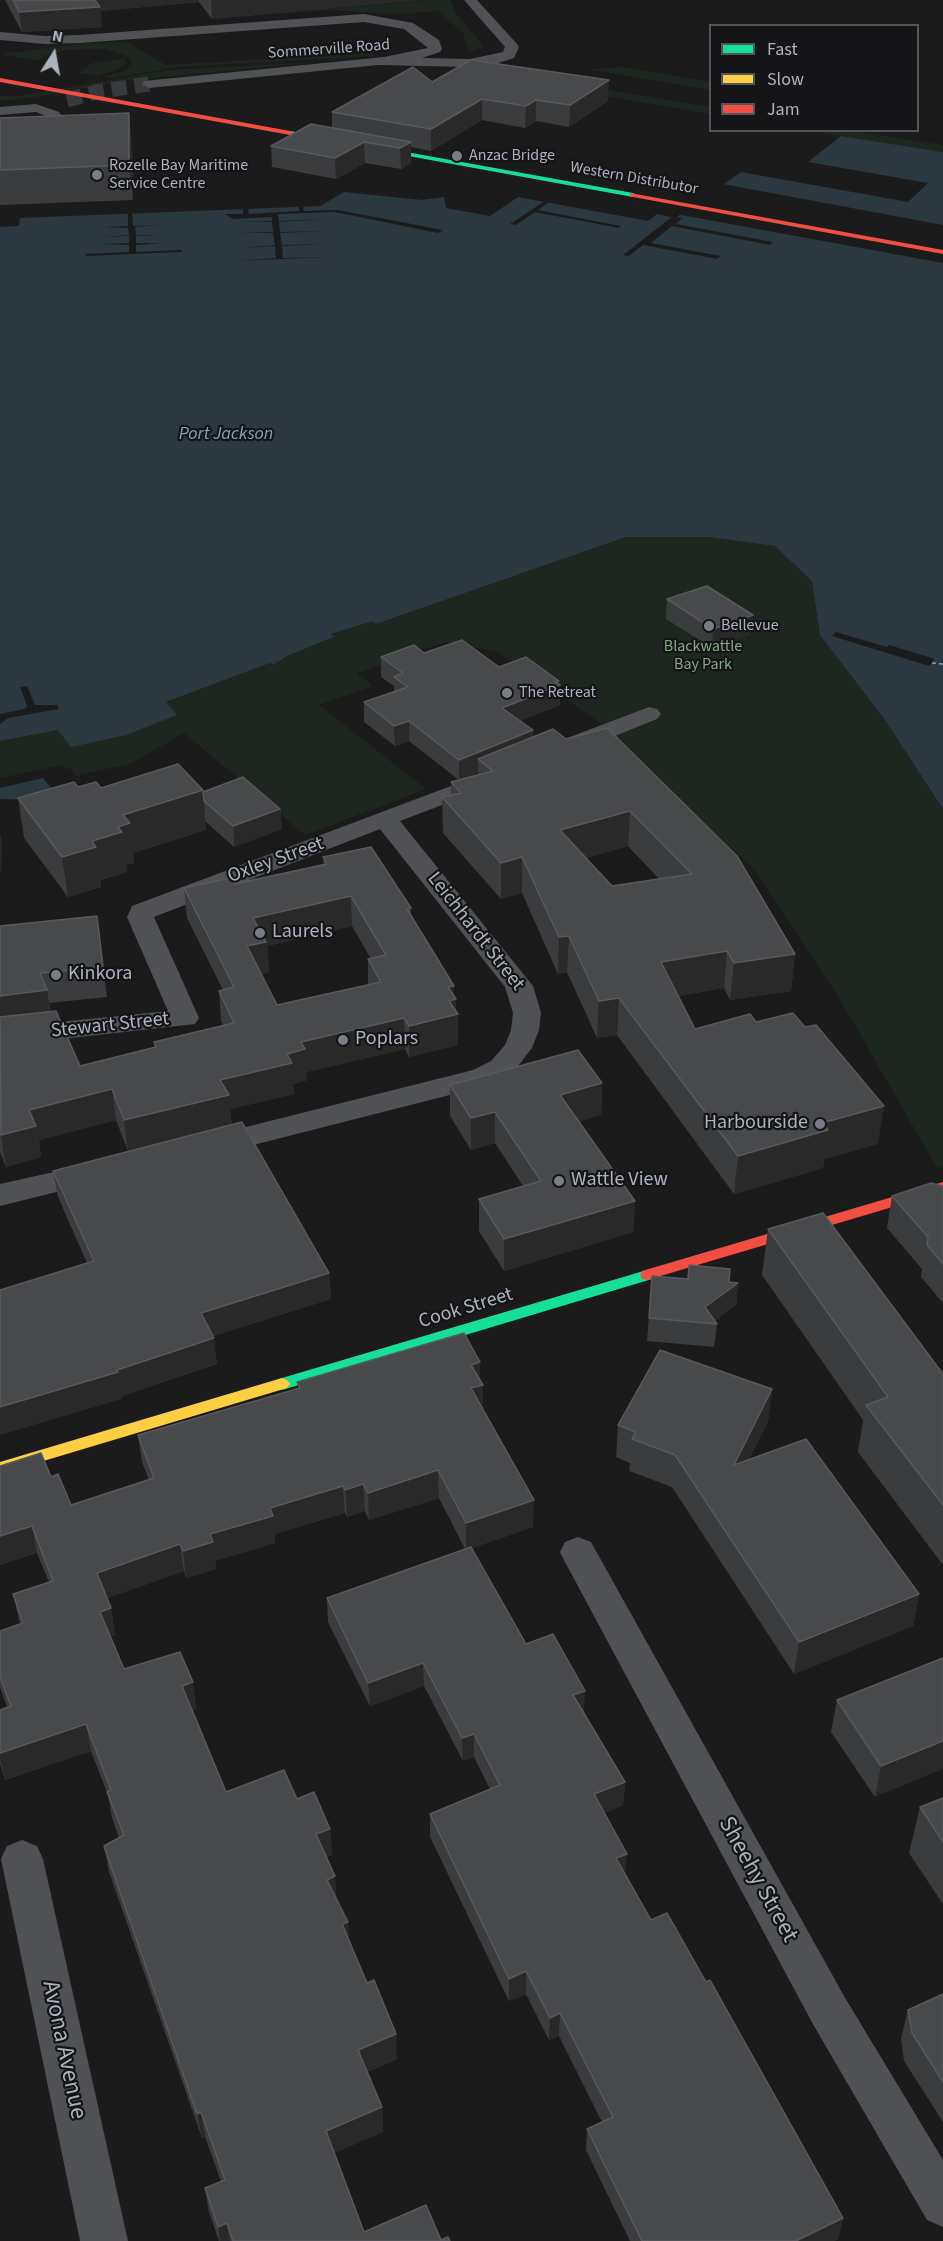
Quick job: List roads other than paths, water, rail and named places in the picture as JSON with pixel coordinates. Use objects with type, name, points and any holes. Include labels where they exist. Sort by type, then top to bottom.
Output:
[{"type":"main road","name":"Western Distributor","points":[[0,69],[943,238]]},
{"type":"main road","name":"Western Distributor","points":[[0,81],[943,252]]},
{"type":"main road","name":"Cook Street","points":[[0,1468],[943,1187]]},
{"type":"street","name":"Sommerville Road","points":[[149,84],[384,62],[453,64],[499,59],[509,55],[512,47],[470,0]]},
{"type":"street","points":[[0,36],[45,40],[80,39],[336,18],[364,18],[408,26],[428,39],[435,50],[457,57],[490,53],[497,47],[492,27]]},
{"type":"street","points":[[384,62],[422,55],[435,50]]},
{"type":"street","points":[[3,109],[43,109],[67,100]]},
{"type":"street","points":[[4,128],[34,126],[50,122],[54,115],[43,109]]},
{"type":"street","points":[[551,754],[649,714]]},
{"type":"street","points":[[386,820],[507,771]]},
{"type":"street","name":"Oxley Street","points":[[185,1018],[140,917],[141,912],[386,820]]},
{"type":"street","name":"Leichhardt Street","points":[[182,1153],[483,1077],[507,1063],[518,1048],[525,1030],[527,1013],[519,986],[386,820]]},
{"type":"street","name":"Stewart Street","points":[[0,1037],[185,1018]]},
{"type":"street","points":[[0,1195],[116,1168]]},
{"type":"street","name":"Sheehy Street","points":[[578,1552],[829,2012],[943,2204]]},
{"type":"street","name":"Avona Avenue","points":[[22,1859],[104,2241]]},
{"type":"water","name":"Port Jackson","points":[[841,136],[943,152],[943,809],[885,720],[820,635],[812,581],[775,546],[709,537],[626,537],[376,624],[373,621],[331,634],[334,637],[287,656],[273,665],[270,663],[166,702],[177,715],[126,735],[71,747],[58,730],[0,741],[0,227],[19,226],[20,218],[320,206],[344,192],[422,200],[444,197],[446,208],[490,216],[518,197],[648,221],[657,214],[675,218],[741,172],[908,202],[928,183],[808,162]]},
{"type":"water","points":[[43,778],[57,795],[33,800],[0,799],[0,788]]},
{"type":"tunnel","points":[[67,100],[96,92],[149,84]]},
{"type":"place","name":"Anzac Bridge","points":[[457,156]]},
{"type":"place","name":"Rozelle Bay Maritime Service Centre","points":[[97,175]]},
{"type":"place","name":"Bellevue","points":[[709,626]]},
{"type":"place","name":"The Retreat","points":[[507,693]]},
{"type":"place","name":"Laurels","points":[[260,933]]},
{"type":"place","name":"Kinkora","points":[[56,975]]},
{"type":"place","name":"Poplars","points":[[343,1040]]},
{"type":"place","name":"Harbourside","points":[[820,1124]]},
{"type":"place","name":"Wattle View","points":[[559,1181]]},
{"type":"park label","name":"Blackwattle Bay Park","points":[[703,656]]}]
